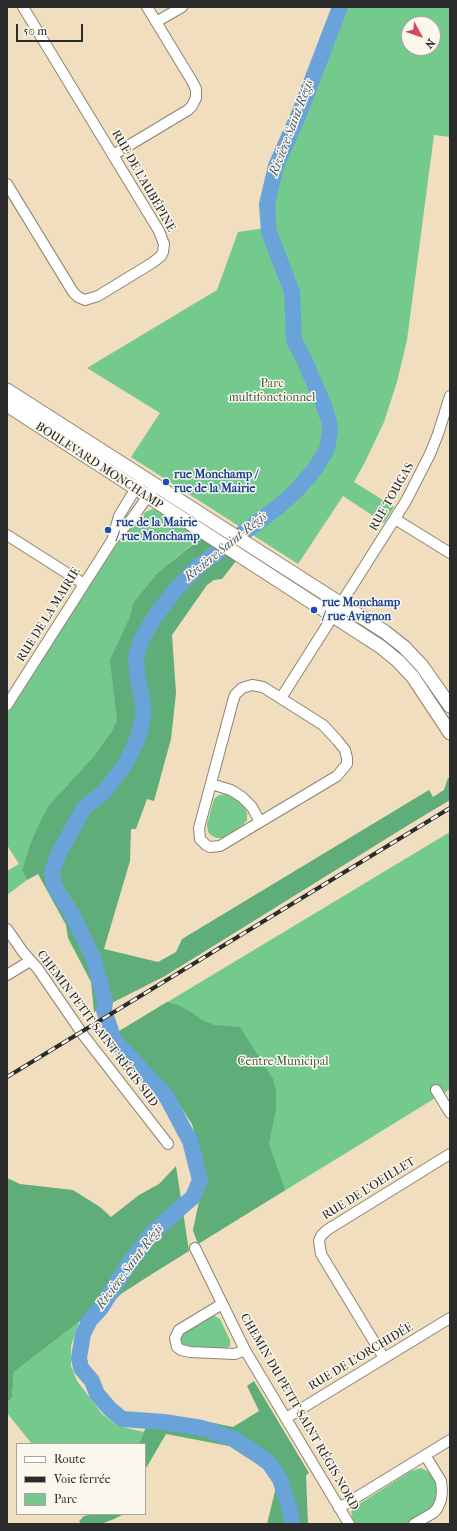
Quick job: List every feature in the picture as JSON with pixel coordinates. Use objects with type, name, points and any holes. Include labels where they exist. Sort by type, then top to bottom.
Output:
[{"type":"street","name":"RUE DE L'AUBÉPINE","points":[[7,184],[72,292],[82,299],[90,299],[98,296],[161,256],[164,248],[164,242],[159,231],[23,7]]},
{"type":"street","points":[[113,155],[188,110],[196,98],[196,89],[192,81],[147,7]]},
{"type":"street","points":[[156,22],[182,7]]},
{"type":"street","name":"BOULEVARD MONCHAMP","points":[[7,390],[385,632],[422,666],[450,707]]},
{"type":"street","name":"RUE TOUGAS","points":[[281,698],[396,519],[430,454],[450,396]]},
{"type":"street","name":"BOULEVARD MONCHAMP","points":[[7,405],[375,643],[398,661],[418,683],[450,733]]},
{"type":"street","name":"RUE DE LA MAIRIE","points":[[113,538],[120,516],[143,478]]},
{"type":"street","name":"RUE DE LA MAIRIE","points":[[7,704],[113,538],[131,520],[155,485]]},
{"type":"street","points":[[396,519],[450,553]]},
{"type":"street","points":[[7,535],[84,584]]},
{"type":"street","points":[[257,685],[281,698],[313,718],[330,732],[345,750],[347,761],[345,768],[337,776],[220,846],[210,847],[200,839],[199,834],[233,701],[238,691],[245,686],[257,685]]},
{"type":"street","points":[[438,714],[450,707]]},
{"type":"street","points":[[211,784],[231,790],[242,797],[252,808],[260,822]]},
{"type":"street","name":"CHEMIN PETIT-SAINT-RÉGIS SUD","points":[[7,929],[64,1006],[84,1036],[168,1144]]},
{"type":"street","points":[[7,975],[30,961]]},
{"type":"street","points":[[436,1090],[450,1113]]},
{"type":"street","name":"RUE DE L'OEILLET","points":[[384,1358],[321,1254],[319,1241],[324,1232],[327,1230],[450,1154]]},
{"type":"street","name":"CHEMIN DU PETIT-SAINT-RÉGIS NORD","points":[[195,1248],[245,1350],[349,1524]]},
{"type":"street","points":[[222,1304],[179,1330],[175,1338],[178,1347],[185,1352],[225,1354],[235,1354],[245,1350]]},
{"type":"street","name":"RUE DE L'ORCHIDÉE","points":[[286,1418],[450,1318]]},
{"type":"street","points":[[339,1508],[450,1440]]},
{"type":"street","points":[[414,1524],[433,1513],[437,1509],[441,1500],[441,1481],[425,1455]]},
{"type":"green space","name":"Parc multifonctionnel","points":[[346,7],[450,7],[450,137],[434,135],[407,340],[397,382],[384,422],[354,482],[394,507],[384,523],[343,496],[298,564],[131,457],[160,413],[87,368],[217,290],[238,232],[273,227],[273,195]]},
{"type":"green space","points":[[153,509],[200,538],[157,573],[133,603],[129,619],[116,703],[117,720],[111,732],[93,757],[60,793],[22,871],[27,880],[7,895],[7,871],[19,864],[7,845],[7,713],[120,539],[138,518],[141,519],[145,512]]},
{"type":"green space","points":[[201,538],[236,561],[222,579],[214,580],[207,585],[172,635],[176,693],[171,739],[154,801],[147,799],[136,829],[131,829],[130,861],[104,949],[158,962],[176,952],[182,939],[429,790],[433,797],[444,790],[448,778],[450,778],[450,800],[165,976],[94,1012],[91,982],[68,938],[66,925],[38,874],[27,880],[22,871],[30,845],[48,807],[93,757],[111,732],[117,720],[110,660],[129,619],[133,603],[157,573]]},
{"type":"green space","points":[[226,794],[235,799],[244,807],[247,812],[247,820],[243,825],[223,838],[217,838],[208,832],[207,824],[214,799],[219,795]]},
{"type":"green space","name":"Centre Municipal","points":[[450,832],[450,1089],[198,1244],[193,1230],[204,1179],[200,1153],[192,1124],[173,1095],[140,1062],[116,1033]]},
{"type":"green space","points":[[167,1002],[178,1005],[202,1020],[214,1025],[240,1027],[273,1079],[276,1091],[276,1109],[269,1144],[285,1190],[198,1244],[193,1230],[204,1179],[200,1153],[192,1124],[173,1095],[140,1062],[116,1033]]},
{"type":"green space","points":[[176,1166],[189,1251],[121,1294],[108,1307],[79,1322],[14,1372],[12,1398],[7,1403],[7,1178],[20,1184],[73,1190],[100,1207],[111,1217],[139,1195],[159,1184]]},
{"type":"green space","points":[[210,1316],[215,1316],[220,1319],[230,1340],[230,1346],[223,1350],[184,1347],[181,1343],[182,1334]]},
{"type":"green space","points":[[79,1322],[71,1346],[71,1366],[77,1381],[103,1415],[118,1426],[144,1432],[139,1443],[31,1443],[7,1413],[7,1403],[12,1398],[14,1372]]},
{"type":"green space","points":[[254,1381],[309,1473],[306,1475],[308,1524],[267,1524],[276,1487],[263,1468],[229,1446],[166,1434],[146,1468],[146,1443],[139,1443],[150,1417],[195,1419],[233,1427],[259,1411],[247,1386]]},
{"type":"green space","points":[[421,1468],[429,1472],[436,1484],[436,1501],[430,1509],[406,1524],[354,1524],[351,1512],[356,1506],[411,1471]]},
{"type":"green space","points":[[122,1515],[101,1524],[81,1524],[79,1521],[84,1516]]},
{"type":"waterway","name":"Rivière Saint-Régis","points":[[291,1524],[291,1513],[280,1479],[269,1463],[234,1439],[202,1428],[164,1422],[122,1419],[110,1409],[97,1394],[92,1381],[81,1368],[79,1358],[83,1334],[90,1320],[101,1308],[130,1262],[154,1231],[193,1197],[200,1180],[190,1141],[166,1096],[114,1040],[104,1010],[105,1001],[93,957],[72,914],[54,885],[52,871],[59,853],[84,808],[104,792],[126,763],[138,738],[144,713],[136,658],[141,640],[156,615],[176,589],[200,565],[278,507],[296,491],[315,469],[327,449],[330,431],[329,421],[304,359],[294,340],[292,292],[269,232],[267,204],[276,166],[299,114],[340,7]]},
{"type":"railway","points":[[7,1077],[450,808]]},
{"type":"place","name":"rue Monchamp / rue de la Mairie","points":[[166,482]]},
{"type":"place","name":"rue de la Mairie / rue Monchamp","points":[[108,530]]},
{"type":"place","name":"rue Monchamp / rue Avignon","points":[[314,610]]}]
